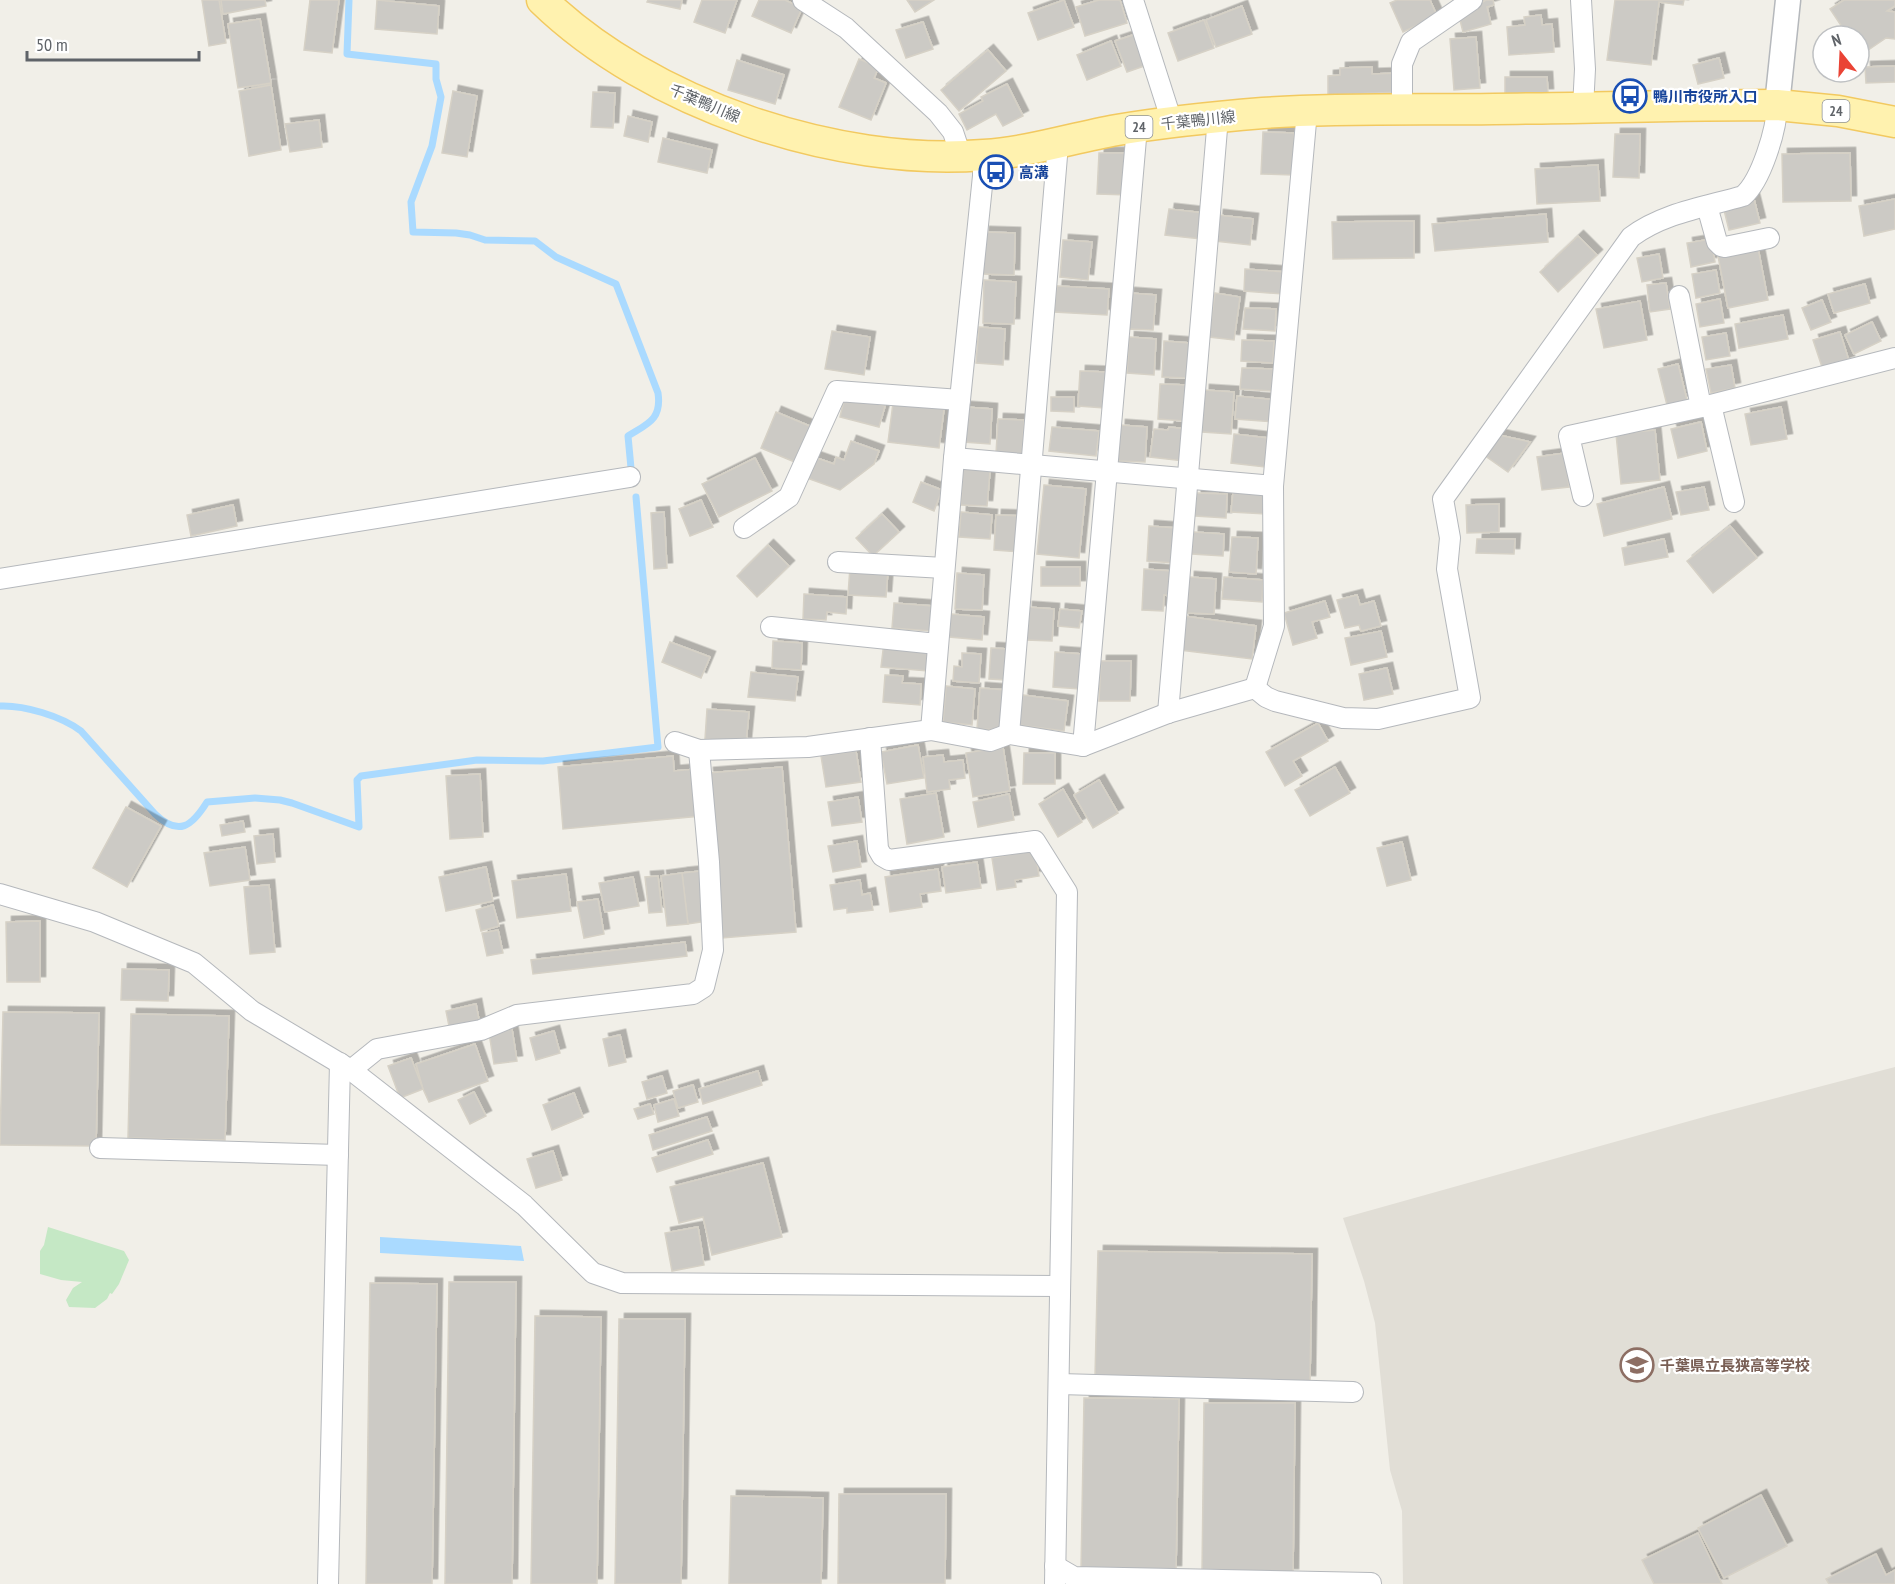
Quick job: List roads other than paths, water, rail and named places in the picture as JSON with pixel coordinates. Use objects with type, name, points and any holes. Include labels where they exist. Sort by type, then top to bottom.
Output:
[{"type":"main road","name":"千葉鴨川線","points":[[542,0],[609,55],[655,82],[710,107],[756,124],[830,143],[885,153],[934,158],[970,156],[1058,144],[1172,122],[1307,111],[1776,105],[1838,111],[1895,122]]},
{"type":"street","points":[[803,0],[846,28],[938,113],[953,132],[957,144],[970,156],[983,176],[954,458],[931,730]]},
{"type":"street","points":[[1133,0],[1172,122]]},
{"type":"street","points":[[1402,109],[1402,64],[1411,42],[1472,0]]},
{"type":"street","points":[[1581,0],[1585,69],[1583,108]]},
{"type":"street","points":[[1255,688],[1275,701],[1343,718],[1378,719],[1470,698],[1447,569],[1449,538],[1443,499],[1631,237],[1645,226],[1665,218],[1743,196],[1751,189],[1758,177],[1777,120],[1776,105],[1788,0]]},
{"type":"street","points":[[1255,688],[1274,626],[1273,486],[1307,111]]},
{"type":"street","points":[[1168,713],[1218,117]]},
{"type":"street","points":[[1083,746],[1137,127]]},
{"type":"street","points":[[1009,734],[1058,144]]},
{"type":"street","points":[[1707,206],[1717,242],[1721,246],[1769,238]]},
{"type":"street","points":[[1679,296],[1706,406],[1734,502]]},
{"type":"street","points":[[1583,496],[1569,436],[1706,406],[1895,358]]},
{"type":"street","points":[[744,528],[789,497],[837,391],[960,400]]},
{"type":"street","points":[[954,458],[1273,486]]},
{"type":"street","points":[[0,579],[630,477]]},
{"type":"street","points":[[838,562],[944,568]]},
{"type":"street","points":[[771,627],[937,644]]},
{"type":"street","points":[[675,742],[699,750],[808,747],[931,730],[990,741],[1009,734],[1083,746],[1168,713],[1255,688]]},
{"type":"street","points":[[870,738],[878,849],[882,856],[889,860],[1035,841],[1067,892],[1055,1575],[1371,1583]]},
{"type":"street","points":[[345,1067],[377,1049],[481,1030],[518,1015],[693,994],[704,987],[713,950],[709,862],[699,750]]},
{"type":"street","points":[[0,894],[95,922],[194,963],[252,1011],[345,1067],[524,1205],[593,1274],[606,1279],[622,1283],[1060,1286]]},
{"type":"street","points":[[328,1584],[338,1155],[345,1067]]},
{"type":"street","points":[[100,1148],[338,1155]]},
{"type":"street","points":[[1059,1384],[1353,1392]]},
{"type":"water","points":[[380,1237],[521,1246],[524,1261],[380,1253]]},
{"type":"waterway","points":[[349,0],[347,54],[436,64],[436,79],[441,97],[432,146],[411,202],[413,232],[456,233],[485,240],[535,241],[556,257],[616,284],[658,393],[659,402],[652,420],[628,436],[631,468]]},
{"type":"waterway","points":[[0,706],[20,707],[42,713],[81,731],[155,814],[178,827],[184,826],[196,817],[207,802],[255,798],[292,803],[359,827],[357,780],[361,776],[477,760],[543,761],[658,747],[636,497]]},
{"type":"place","name":"鴨川市役所入口","points":[[1630,96]]},
{"type":"place","name":"高溝","points":[[996,172]]},
{"type":"place","name":"千葉県立長狭高等学校","points":[[1637,1365]]}]
